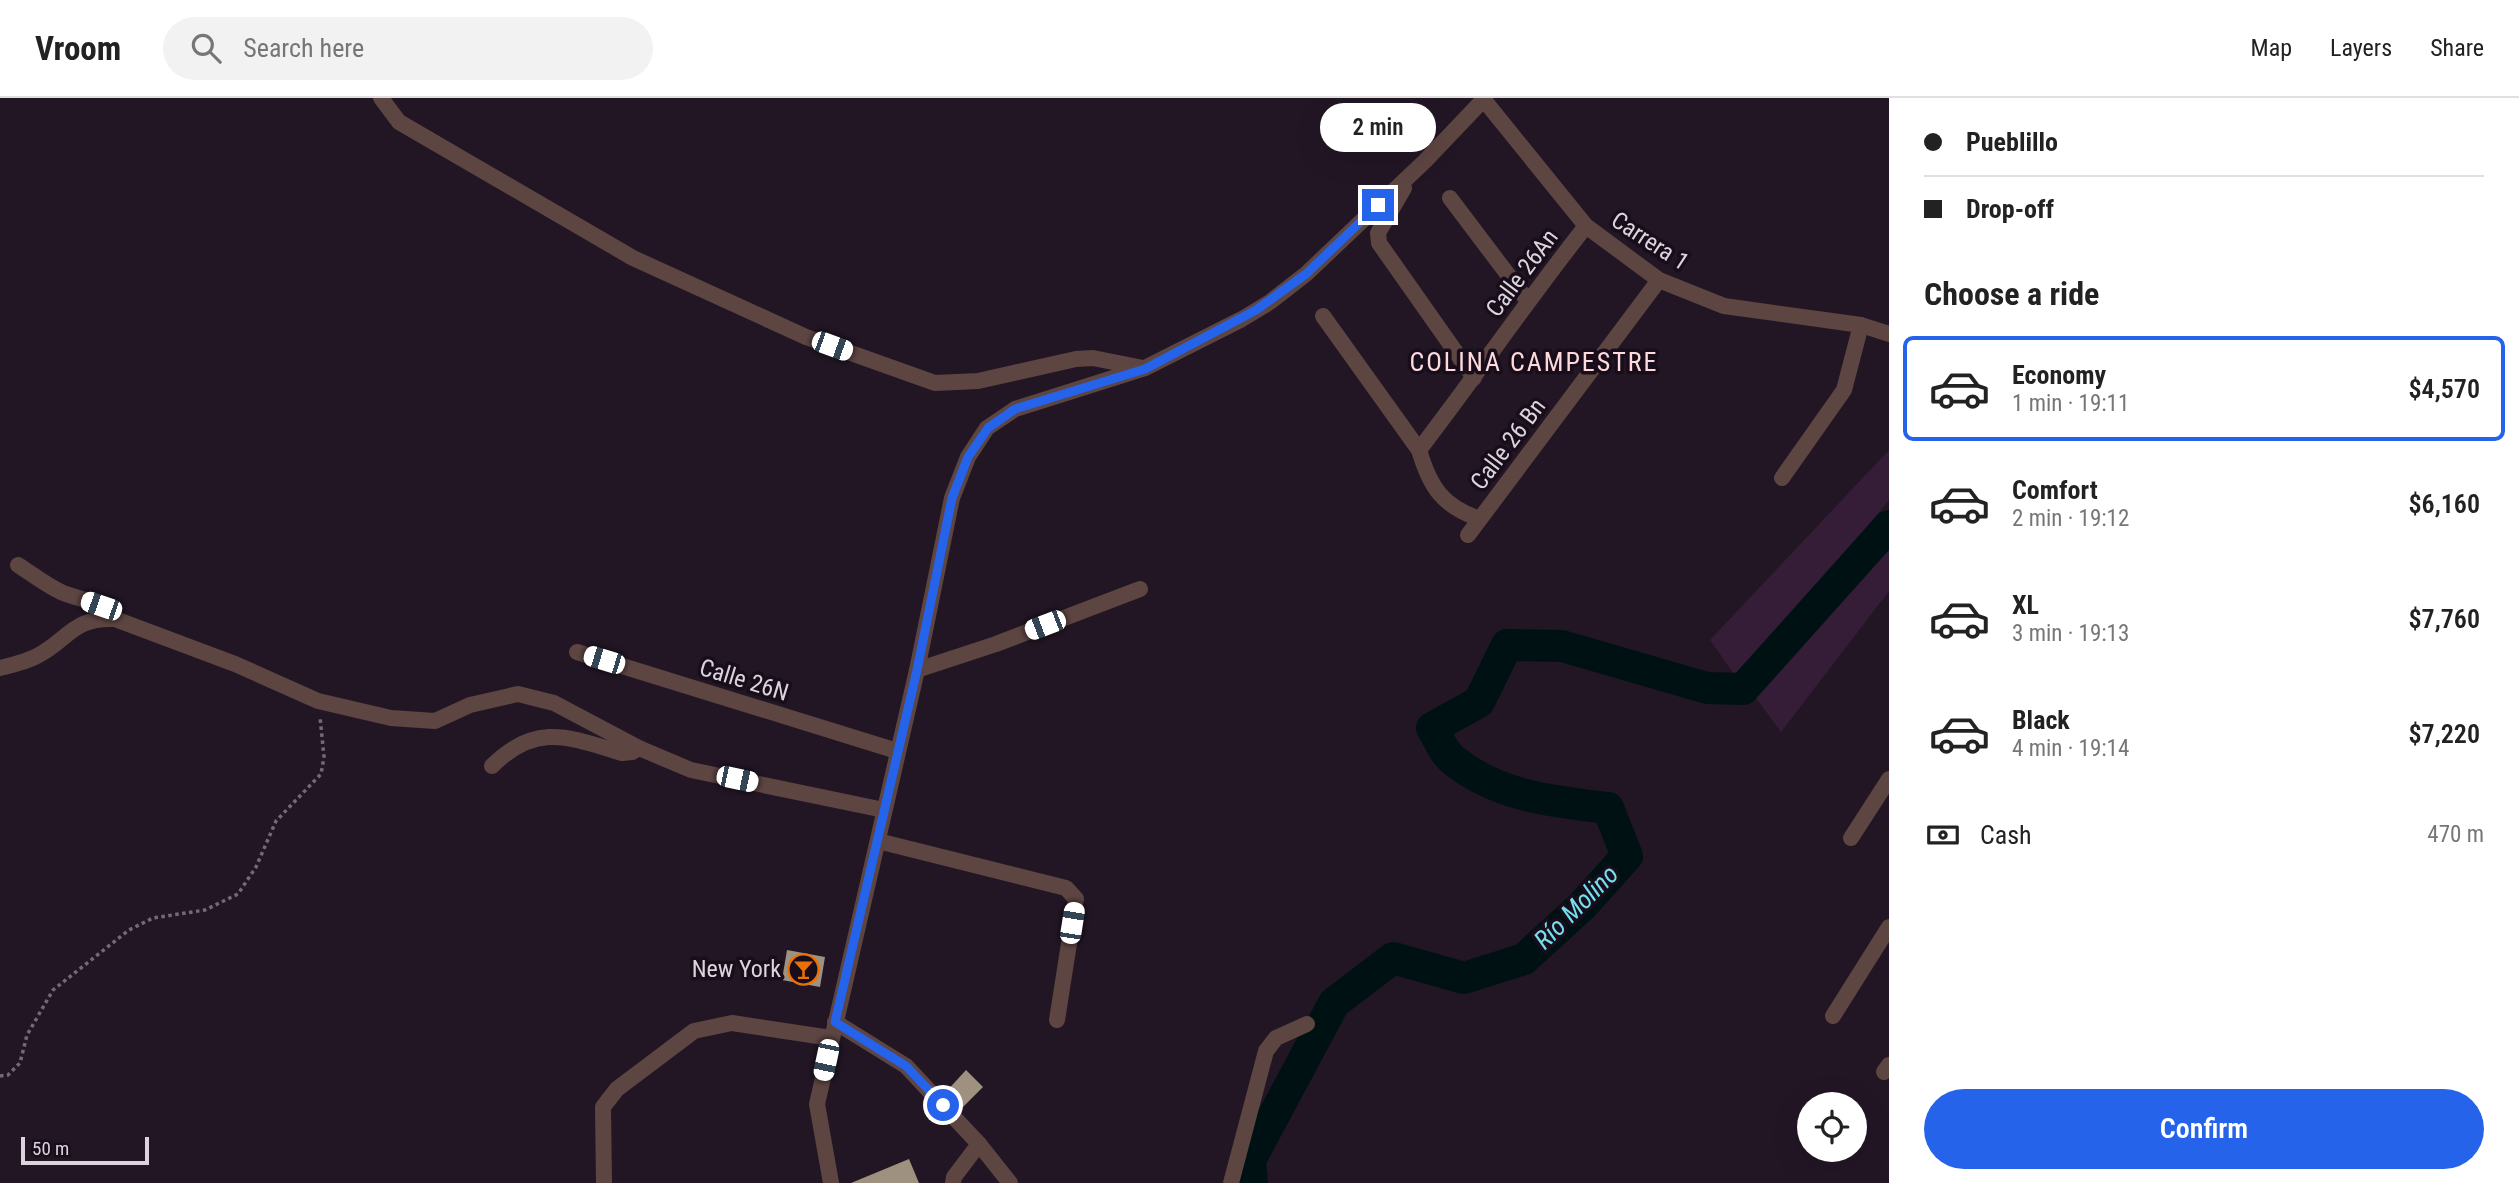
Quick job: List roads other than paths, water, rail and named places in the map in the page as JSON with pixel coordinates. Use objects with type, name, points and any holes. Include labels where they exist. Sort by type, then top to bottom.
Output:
[{"type":"street","points":[[381,98],[400,122],[633,258],[806,337],[935,383],[978,381],[1029,368],[1093,358],[1145,369]]},
{"type":"street","points":[[831,1183],[817,1104],[917,670],[952,498],[968,457],[988,428],[1015,409],[1145,369],[1270,302],[1306,274],[1485,99]]},
{"type":"street","name":"Carrera 1","points":[[1485,99],[1586,226],[1659,280],[1724,306],[1861,325],[1889,334]]},
{"type":"street","points":[[1414,170],[1378,233],[1379,243],[1474,378]]},
{"type":"street","points":[[1450,198],[1527,300]]},
{"type":"street","name":"Calle 26An","points":[[1419,450],[1474,378],[1527,300],[1586,226]]},
{"type":"street","name":"Calle 26 Bn","points":[[1468,535],[1659,280]]},
{"type":"street","points":[[1323,316],[1419,450],[1436,490],[1458,512],[1480,519]]},
{"type":"street","points":[[1782,478],[1844,390],[1861,325]]},
{"type":"street","points":[[18,565],[61,592],[112,612],[115,619]]},
{"type":"street","points":[[917,670],[996,644],[1140,589]]},
{"type":"street","points":[[0,668],[37,656],[69,630],[103,618],[115,619],[235,664],[318,701],[391,718],[435,721],[470,705],[519,694],[554,704],[639,748],[691,770],[884,810]]},
{"type":"street","name":"Calle 26N","points":[[577,652],[897,751]]},
{"type":"street","points":[[492,766],[508,750],[528,740],[553,735],[622,753],[639,748]]},
{"type":"street","points":[[1851,838],[1889,779]]},
{"type":"street","points":[[878,841],[1066,888],[1073,893],[1076,898],[1057,1020]]},
{"type":"street","points":[[1833,1016],[1889,927]]},
{"type":"street","points":[[604,1183],[603,1107],[617,1090],[694,1031],[732,1023],[833,1030],[906,1066],[979,1144],[1010,1183]]},
{"type":"street","points":[[1231,1183],[1266,1051],[1276,1038],[1307,1024]]},
{"type":"street","points":[[953,1183],[954,1177],[979,1144]]},
{"type":"waterway","name":"Río Molino","points":[[1252,1183],[1250,1160],[1334,1003],[1393,958],[1464,978],[1524,959],[1582,906],[1627,856],[1608,808],[1547,800],[1488,782],[1450,757],[1441,745],[1432,728],[1479,702],[1507,645],[1562,646],[1707,688],[1743,689],[1889,526]]},
{"type":"place","name":"New York","points":[[804,969]]},
{"type":"district","name":"COLINA CAMPESTRE","points":[[1534,362]]}]
